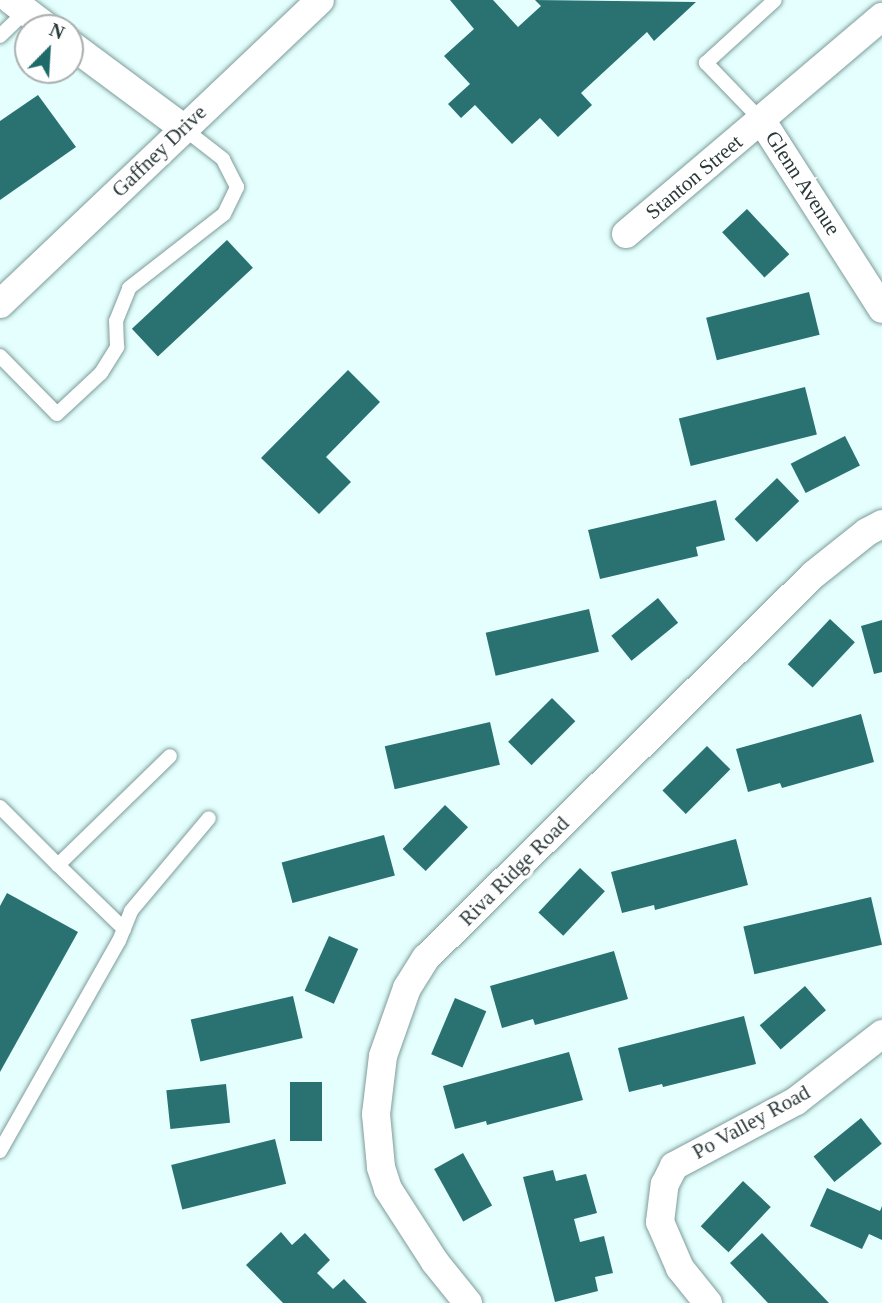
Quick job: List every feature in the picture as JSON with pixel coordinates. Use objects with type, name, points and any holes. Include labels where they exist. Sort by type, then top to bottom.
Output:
[{"type":"street","name":"Gaffney Drive","points":[[0,304],[320,0]]},
{"type":"street","name":"Glenn Avenue","points":[[882,18],[762,121],[882,309]]},
{"type":"street","points":[[84,54],[183,128]]},
{"type":"street","name":"Stanton Street","points":[[626,234],[762,121]]},
{"type":"street","name":"Riva Ridge Road","points":[[468,1303],[435,1262],[388,1189],[381,1167],[376,1114],[383,1056],[407,988],[426,958],[813,575],[867,532],[882,524]]},
{"type":"street","name":"Po Valley Road","points":[[708,1303],[680,1268],[660,1222],[664,1184],[674,1166],[796,1101],[882,1034]]},
{"type":"lane","points":[[762,121],[706,63],[775,0]]},
{"type":"lane","points":[[0,36],[18,6]]},
{"type":"lane","points":[[0,356],[57,414],[101,373],[117,347],[116,321],[129,289],[224,214],[237,187],[223,159],[183,128]]},
{"type":"lane","points":[[58,865],[170,756]]},
{"type":"lane","points":[[0,807],[124,929]]},
{"type":"lane","points":[[0,1152],[124,929],[131,911],[209,818]]},
{"type":"building","points":[[450,0],[493,0],[518,27],[541,6],[535,0],[696,2],[654,41],[647,32],[581,93],[592,105],[558,137],[540,118],[512,144],[475,105],[461,118],[448,104],[470,84],[444,56],[474,29]]},
{"type":"building","points":[[38,95],[76,147],[0,200],[0,121]]},
{"type":"building","points":[[747,209],[789,254],[764,278],[722,232]]},
{"type":"building","points":[[227,240],[253,268],[158,356],[132,329]]},
{"type":"building","points":[[809,292],[820,335],[717,360],[706,318]]},
{"type":"building","points":[[348,370],[380,402],[326,457],[351,482],[319,514],[261,458]]},
{"type":"building","points":[[805,387],[817,435],[691,466],[679,418]]},
{"type":"building","points":[[845,436],[860,465],[806,493],[791,464]]},
{"type":"building","points":[[777,478],[799,501],[757,542],[735,519]]},
{"type":"building","points":[[716,500],[725,540],[696,547],[698,556],[600,579],[588,530]]},
{"type":"building","points":[[658,598],[678,623],[632,661],[611,636]]},
{"type":"building","points":[[589,609],[599,652],[496,676],[486,633]]},
{"type":"building","points":[[830,619],[855,642],[813,688],[788,664]]},
{"type":"building","points":[[882,620],[882,672],[874,674],[861,626]]},
{"type":"building","points":[[552,698],[575,721],[531,765],[508,742]]},
{"type":"building","points":[[861,714],[874,762],[782,788],[780,783],[748,792],[736,749]]},
{"type":"building","points":[[490,722],[500,765],[395,789],[385,746]]},
{"type":"building","points":[[707,746],[730,769],[686,814],[662,791]]},
{"type":"building","points":[[445,805],[468,827],[426,871],[403,849]]},
{"type":"building","points":[[384,835],[395,876],[292,903],[282,862]]},
{"type":"building","points":[[736,839],[748,885],[655,910],[654,905],[622,913],[611,872]]},
{"type":"building","points":[[580,868],[605,891],[563,936],[538,913]]},
{"type":"building","points":[[7,893],[78,932],[0,1072],[0,906]]},
{"type":"building","points":[[871,897],[882,945],[754,974],[743,926]]},
{"type":"building","points":[[329,936],[358,949],[334,1004],[305,991]]},
{"type":"building","points":[[614,951],[628,999],[535,1025],[533,1019],[502,1028],[490,986]]},
{"type":"building","points":[[805,986],[826,1010],[781,1050],[760,1025]]},
{"type":"building","points":[[293,996],[303,1038],[200,1062],[191,1020]]},
{"type":"building","points":[[455,998],[486,1011],[462,1067],[431,1054]]},
{"type":"building","points":[[744,1016],[756,1064],[663,1087],[662,1084],[629,1092],[618,1048]]},
{"type":"building","points":[[569,1052],[583,1100],[487,1125],[486,1121],[455,1129],[443,1086]]},
{"type":"building","points":[[290,1082],[322,1082],[322,1141],[290,1141]]},
{"type":"building","points":[[226,1084],[230,1123],[170,1129],[166,1090]]},
{"type":"building","points":[[861,1118],[882,1144],[834,1182],[814,1156]]},
{"type":"building","points":[[275,1139],[286,1184],[182,1210],[171,1165]]},
{"type":"building","points":[[463,1153],[492,1205],[463,1221],[434,1169]]},
{"type":"building","points":[[553,1170],[556,1181],[586,1174],[597,1213],[574,1219],[580,1242],[604,1236],[613,1273],[595,1277],[598,1291],[555,1302],[523,1177]]},
{"type":"building","points":[[743,1181],[771,1207],[729,1252],[701,1226]]},
{"type":"building","points":[[827,1188],[880,1211],[882,1206],[882,1240],[869,1234],[862,1249],[810,1226]]},
{"type":"building","points":[[281,1232],[292,1245],[305,1233],[330,1260],[317,1273],[333,1289],[344,1279],[367,1303],[283,1303],[246,1265]]},
{"type":"building","points":[[762,1233],[829,1303],[768,1303],[730,1263]]}]
